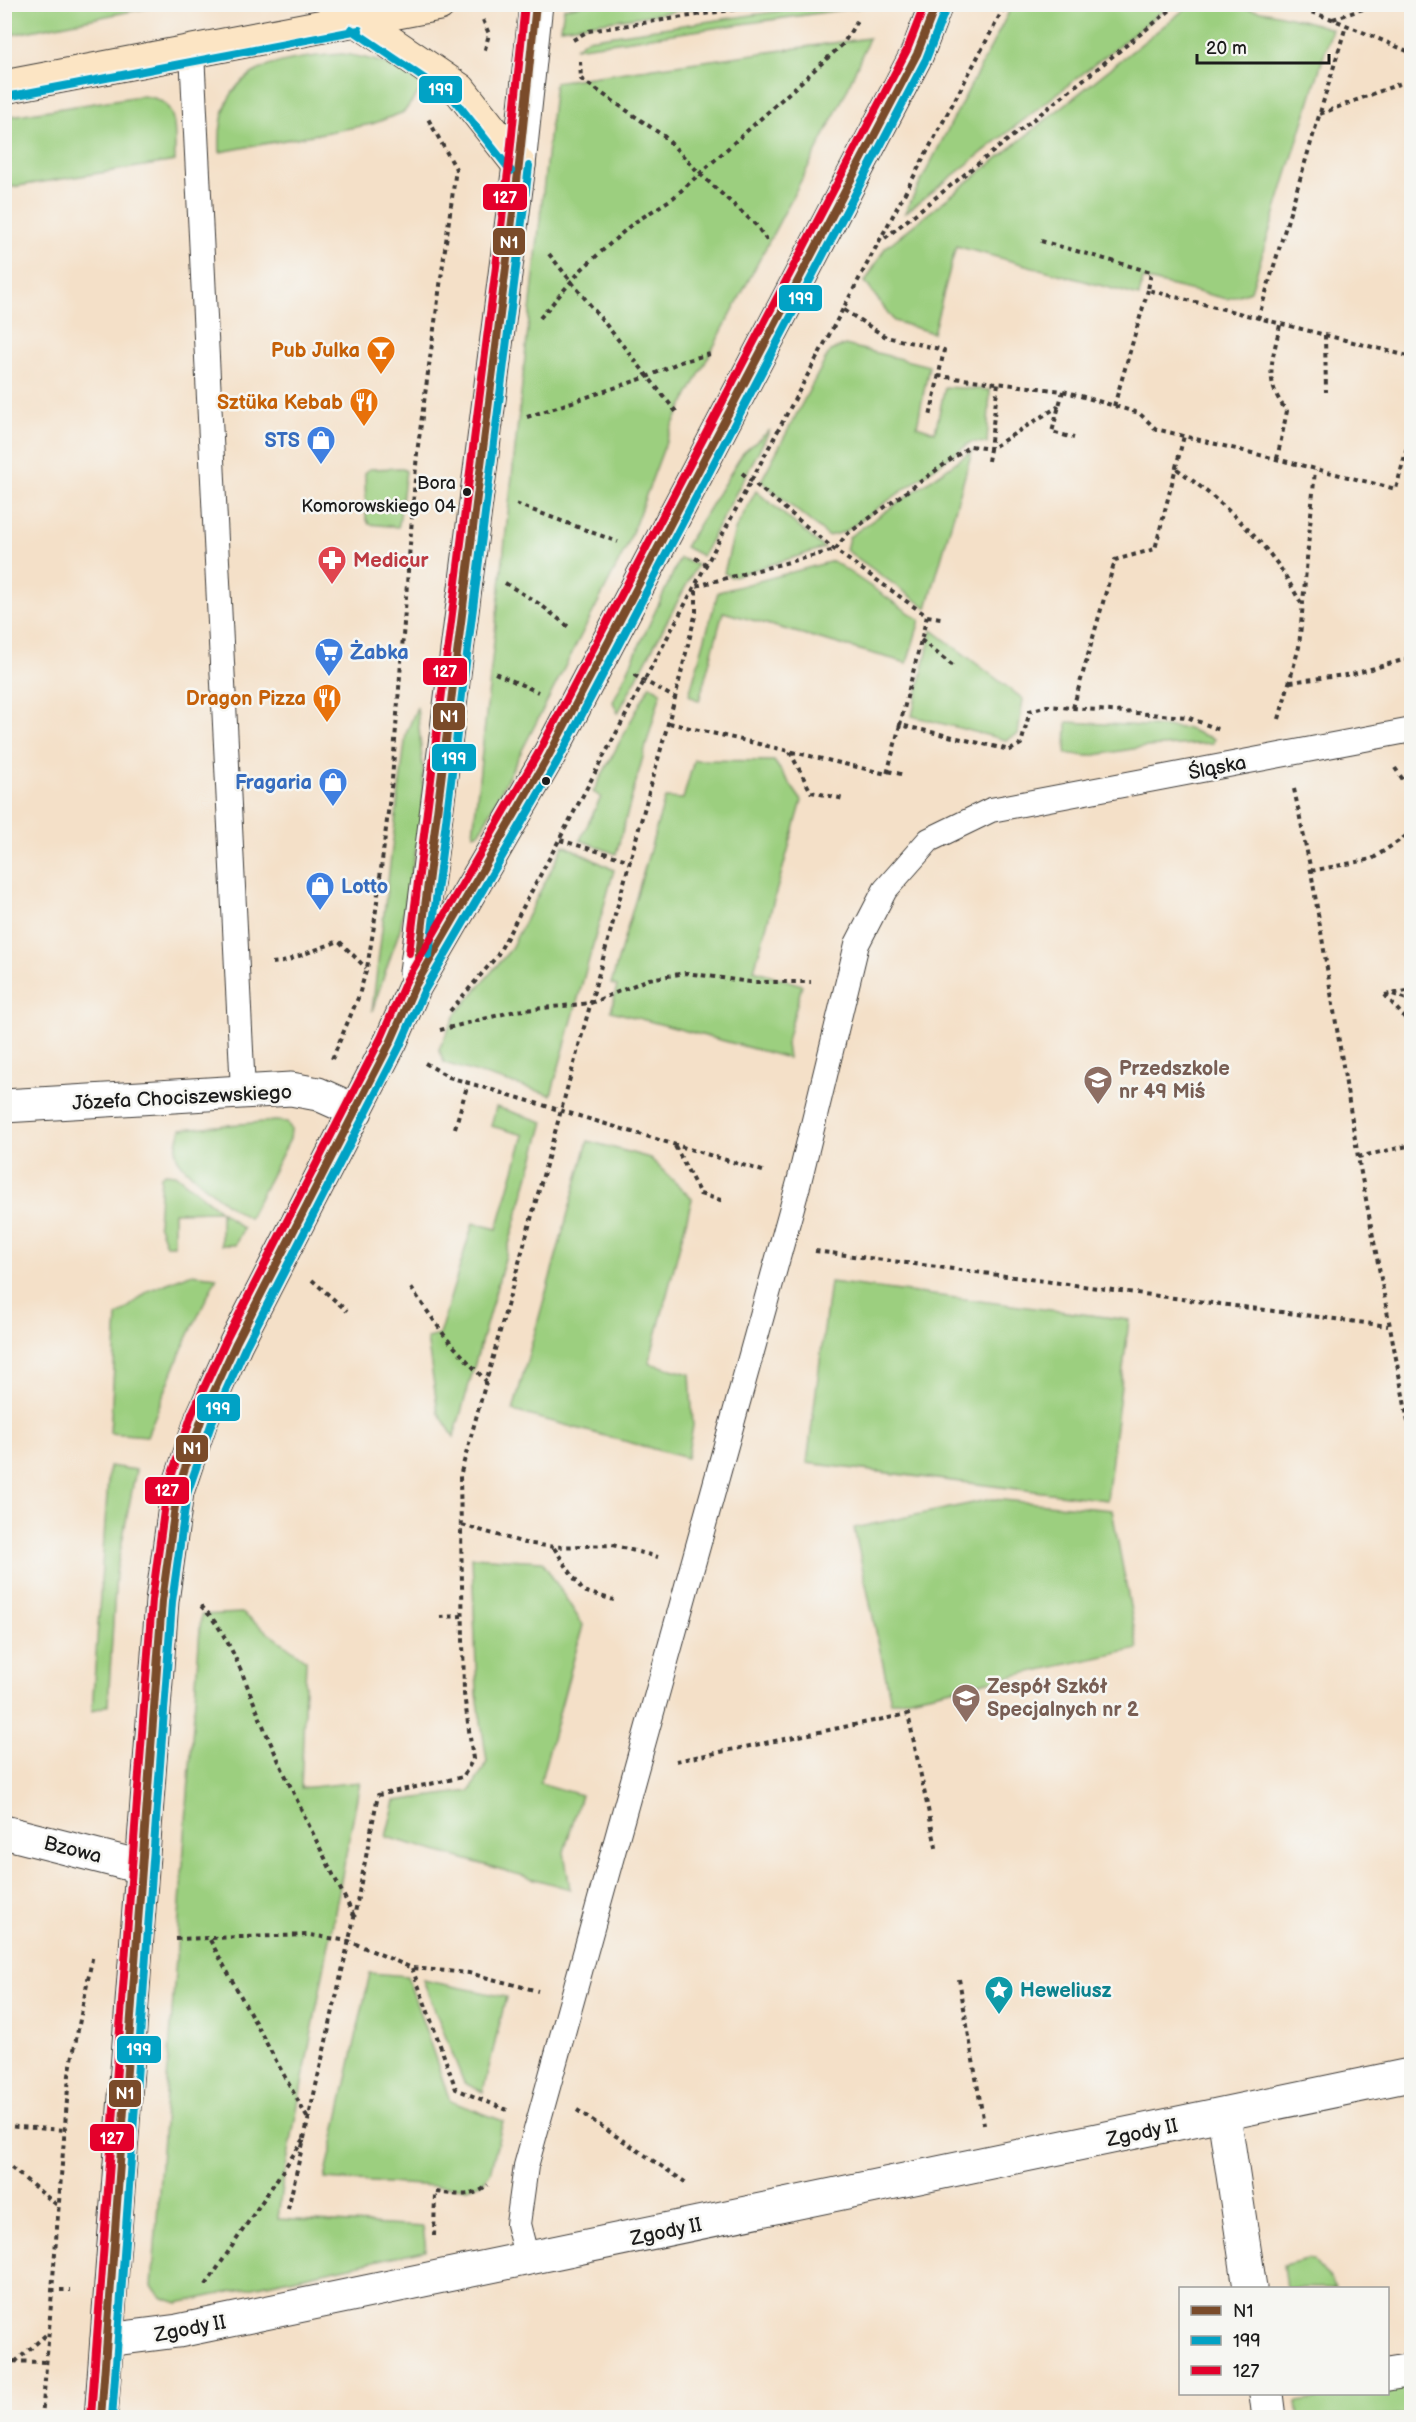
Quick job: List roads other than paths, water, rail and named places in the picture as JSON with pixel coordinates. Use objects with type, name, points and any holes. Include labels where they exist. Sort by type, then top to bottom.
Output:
[{"type":"main road","points":[[4,87],[439,4]]},
{"type":"main road","points":[[357,20],[460,90],[519,165]]},
{"type":"street","points":[[415,986],[519,165],[537,4]]},
{"type":"street","points":[[101,2418],[162,1601],[177,1492],[202,1418],[236,1343],[391,1041],[415,986],[548,757],[911,64],[936,4]]},
{"type":"street","name":"Józefa Chociszewskiego","points":[[4,1106],[243,1091],[300,1090],[318,1094],[356,1111]]},
{"type":"street","name":"Bzowa","points":[[4,1832],[141,1867]]},
{"type":"street","name":"Zgody II","points":[[107,2340],[178,2331],[1405,2076]]},
{"type":"street","points":[[1224,2115],[1250,2287]]},
{"type":"street","points":[[1389,2374],[1412,2370]]},
{"type":"lane","points":[[192,52],[243,1091]]},
{"type":"lane","name":"Śląska","points":[[527,2259],[518,2224],[526,2166],[690,1566],[799,1182],[857,944],[885,890],[929,840],[992,810],[1412,730]]},
{"type":"place","name":"Pub Julka","points":[[381,376]]},
{"type":"place","name":"Sztüka Kebab","points":[[364,428]]},
{"type":"place","name":"STS","points":[[321,466]]},
{"type":"place","name":"Bora Komorowskiego 04","points":[[467,492]]},
{"type":"place","name":"Medicur","points":[[332,586]]},
{"type":"place","name":"Żabka","points":[[329,678]]},
{"type":"place","name":"Dragon Pizza","points":[[327,724]]},
{"type":"place","name":"Fragaria","points":[[333,808]]},
{"type":"place","name":"Lotto","points":[[320,912]]},
{"type":"place","name":"Przedszkole nr 49 Miś","points":[[1098,1106]]},
{"type":"place","name":"Zespół Szkół Specjalnych nr 2","points":[[966,1724]]},
{"type":"place","name":"Heweliusz","points":[[999,2016]]}]
